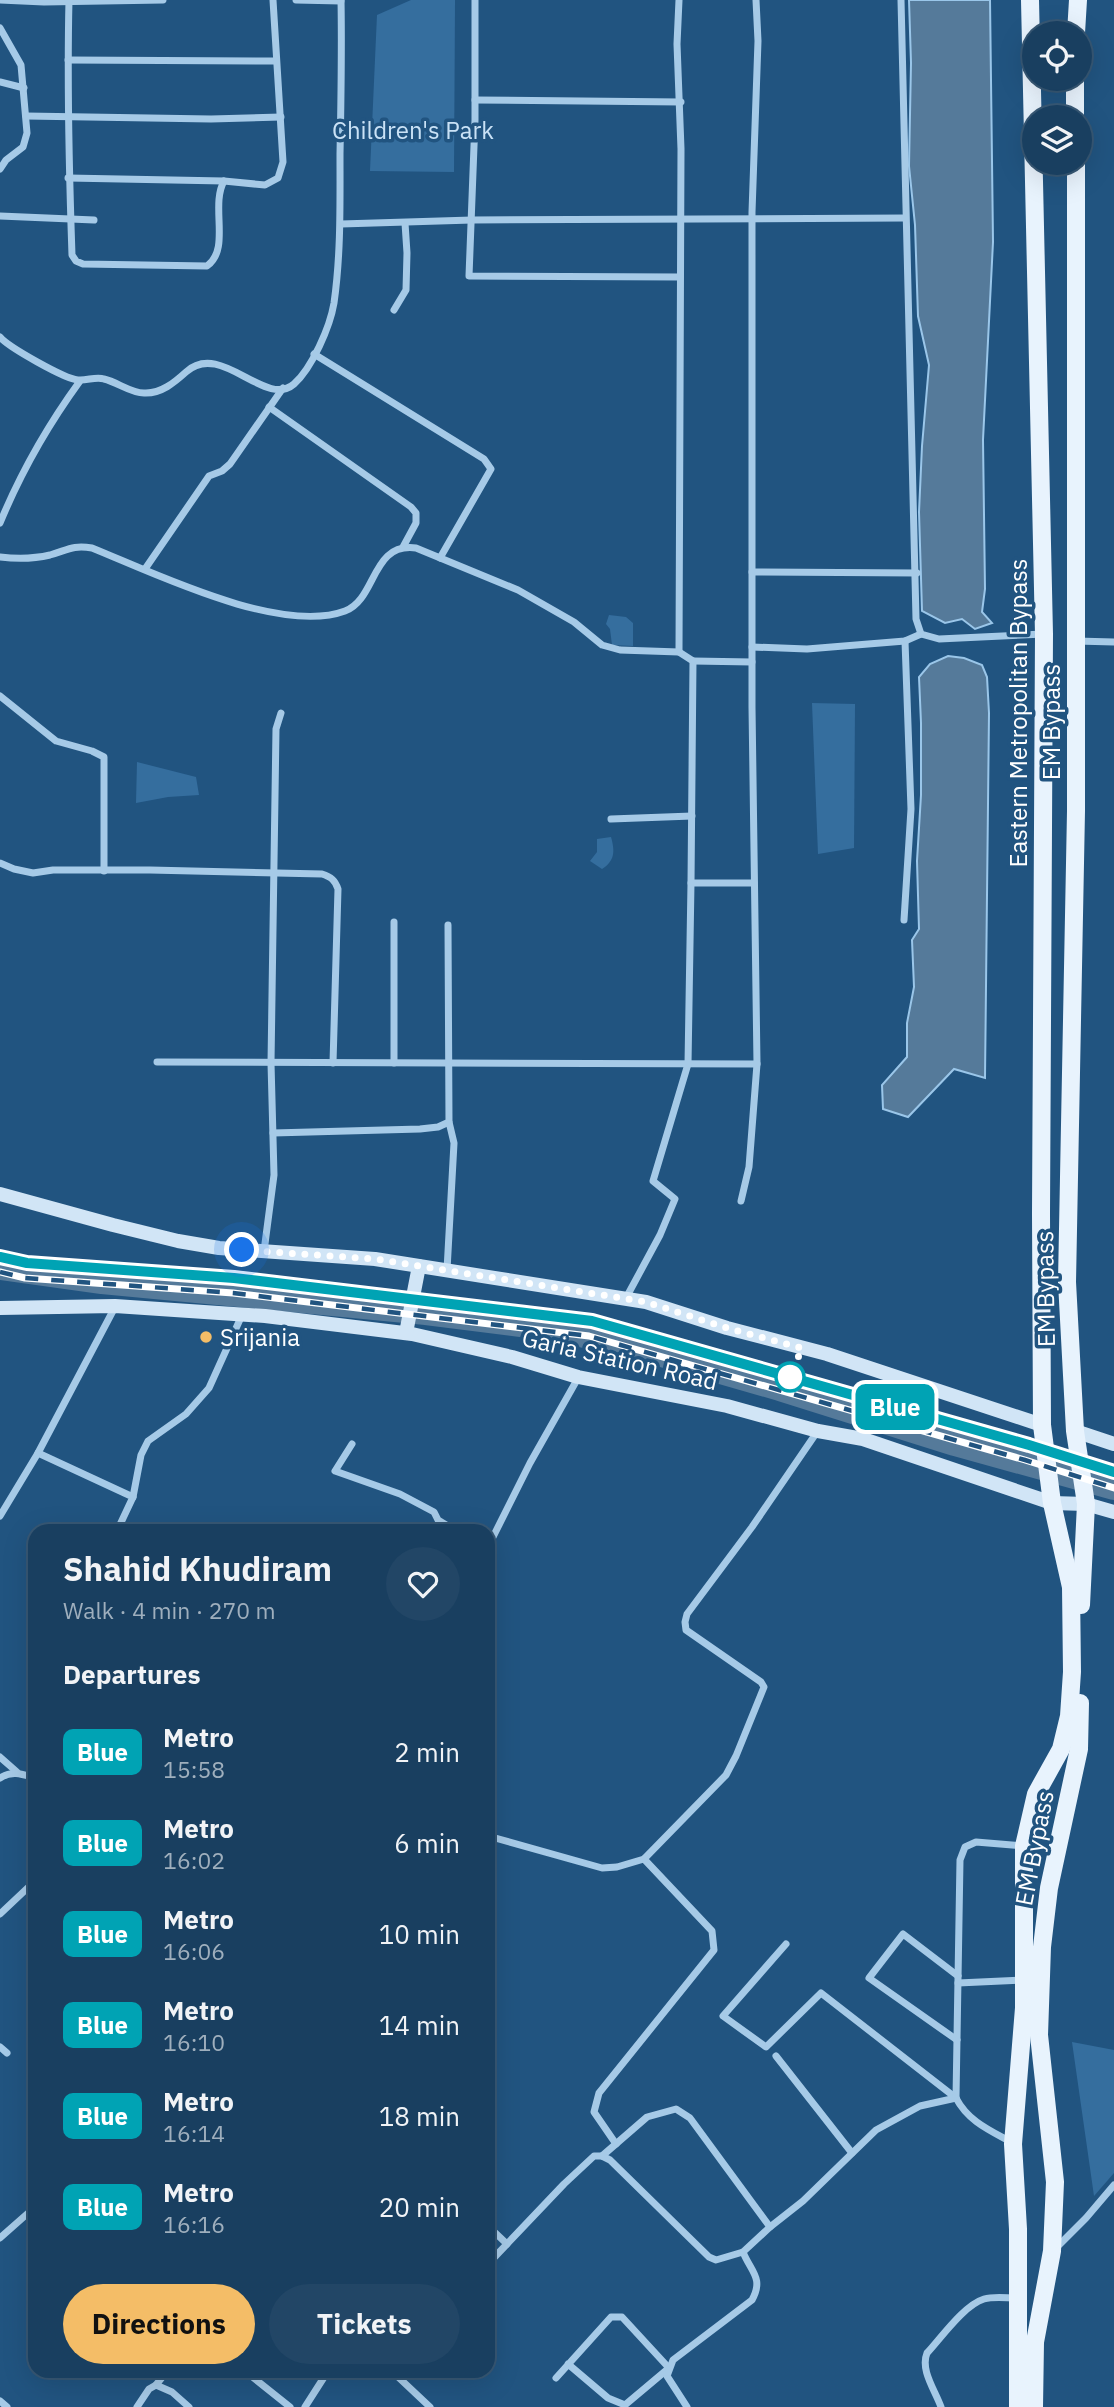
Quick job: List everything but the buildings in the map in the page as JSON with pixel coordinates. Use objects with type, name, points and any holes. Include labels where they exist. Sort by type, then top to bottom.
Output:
[{"type":"main road","name":"Eastern Metropolitan Bypass","points":[[1030,0],[1045,634],[1041,1214],[1043,1431]]},
{"type":"main road","points":[[1077,21],[1078,0]]},
{"type":"main road","name":"EM Bypass","points":[[1034,2407],[1035,2342],[1052,2251],[1055,2182],[1039,2035],[1032,2008],[1049,1888],[1079,1749],[1085,1497],[1076,1439],[1067,1269],[1074,931],[1076,175]]},
{"type":"main road","points":[[1018,2407],[1018,2230],[1013,2144],[1032,2008],[1024,1980],[1024,1846],[1036,1794],[1061,1748],[1069,1716],[1072,1672],[1071,1587],[1052,1503],[1043,1431]]},
{"type":"street","points":[[0,0],[163,0]]},
{"type":"street","points":[[68,178],[224,181],[265,185],[278,178],[283,162],[273,0]]},
{"type":"street","points":[[0,337],[15,350],[69,379],[80,381],[103,378],[144,393],[173,384],[191,368],[203,363],[218,364],[271,388],[293,385],[308,366],[325,334],[333,305],[341,224],[341,1],[296,0]]},
{"type":"street","points":[[475,0],[475,100],[469,276],[680,277]]},
{"type":"street","points":[[678,0],[677,44],[681,102],[679,652]]},
{"type":"street","points":[[741,1201],[749,1167],[757,1064],[752,662],[752,217],[758,41],[755,0]]},
{"type":"street","points":[[901,0],[917,573],[916,619],[921,634]]},
{"type":"street","points":[[69,1],[68,178],[72,254],[76,261],[83,264],[207,266],[219,252],[218,196],[224,181]]},
{"type":"street","points":[[0,28],[21,65],[27,133],[23,147],[0,167]]},
{"type":"street","points":[[68,60],[276,61]]},
{"type":"street","points":[[0,82],[23,88]]},
{"type":"street","points":[[475,100],[681,102]]},
{"type":"street","points":[[26,116],[211,119],[281,117]]},
{"type":"street","points":[[0,216],[94,220]]},
{"type":"street","points":[[341,224],[752,217],[905,218]]},
{"type":"street","points":[[394,310],[406,290],[405,223]]},
{"type":"street","points":[[314,354],[484,459],[491,468],[440,558]]},
{"type":"street","points":[[0,523],[30,459],[54,417],[80,381]]},
{"type":"street","points":[[145,569],[209,476],[222,471],[230,464],[284,388]]},
{"type":"street","points":[[269,407],[411,507],[416,513],[416,523],[403,547]]},
{"type":"street","points":[[0,556],[28,559],[76,546],[92,548],[196,592],[260,610],[315,616],[347,611],[356,603],[382,563],[395,550],[403,547],[416,548],[518,590],[574,622],[602,645],[620,650],[679,652],[693,662],[752,662]]},
{"type":"street","points":[[752,572],[917,573]]},
{"type":"street","points":[[752,647],[807,649],[905,641],[921,634],[939,639],[1045,634]]},
{"type":"street","points":[[904,920],[911,809],[905,641]]},
{"type":"street","points":[[1076,641],[1114,642]]},
{"type":"street","points":[[625,1300],[674,1204],[673,1196],[653,1181],[688,1064],[693,662]]},
{"type":"street","points":[[0,696],[56,741],[104,757],[104,872]]},
{"type":"street","points":[[264,1251],[274,1175],[271,1063],[273,874],[276,729],[281,713]]},
{"type":"street","points":[[611,820],[692,816]]},
{"type":"street","points":[[0,863],[33,873],[53,870],[150,870],[322,874],[330,877],[338,889],[333,1063]]},
{"type":"street","points":[[691,883],[754,883]]},
{"type":"street","points":[[394,922],[394,1063]]},
{"type":"street","points":[[447,1271],[454,1143],[449,1122],[449,925]]},
{"type":"street","points":[[158,1062],[757,1064]]},
{"type":"street","points":[[273,1133],[420,1129],[438,1127],[449,1122]]},
{"type":"street","points":[[0,1194],[178,1241],[219,1248],[375,1259],[646,1302],[727,1328],[827,1354],[1043,1431]]},
{"type":"street","points":[[406,1333],[419,1266]]},
{"type":"street","points":[[0,1516],[38,1453],[116,1306]]},
{"type":"street","name":"Garia Station Road","points":[[0,1308],[116,1306],[342,1324],[406,1333],[512,1357],[578,1377],[727,1406],[818,1431],[863,1439],[1052,1503],[1085,1497],[1114,1512]]},
{"type":"street","points":[[120,1524],[133,1497],[141,1455],[148,1441],[186,1413],[209,1388],[242,1315]]},
{"type":"street","points":[[495,1533],[578,1377]]},
{"type":"street","points":[[495,1838],[603,1868],[617,1867],[644,1859],[726,1775],[764,1687],[761,1682],[686,1630],[687,1614],[752,1527],[818,1431]]},
{"type":"street","points":[[1076,1439],[1114,1444]]},
{"type":"street","points":[[352,1444],[335,1471],[400,1494],[434,1512],[438,1520],[445,1524]]},
{"type":"street","points":[[38,1453],[133,1497]]},
{"type":"street","points":[[0,1757],[17,1772],[28,1776]]},
{"type":"street","points":[[0,1779],[17,1772]]},
{"type":"street","points":[[956,2098],[960,1860],[965,1847],[976,1842],[1024,1846]]},
{"type":"street","points":[[616,2144],[594,2112],[599,2093],[714,1950],[712,1931],[644,1859]]},
{"type":"street","points":[[0,1914],[28,1888]]},
{"type":"street","points":[[957,2040],[869,1978],[903,1934],[958,1980],[1024,1980]]},
{"type":"street","points":[[786,1944],[723,2015],[766,2047],[821,1993],[956,2098],[964,2112],[975,2123],[1013,2144]]},
{"type":"street","points":[[0,2047],[7,2053]]},
{"type":"street","points":[[776,2056],[852,2153]]},
{"type":"street","points":[[495,2257],[594,2156],[610,2160],[709,2257],[716,2260],[743,2252],[803,2200],[876,2130],[920,2106],[956,2098]]},
{"type":"street","points":[[602,2156],[647,2117],[676,2109],[690,2118],[770,2227]]},
{"type":"street","points":[[1052,2251],[1086,2218],[1114,2185]]},
{"type":"street","points":[[0,2238],[28,2213]]},
{"type":"street","points":[[495,2233],[507,2244]]},
{"type":"street","points":[[687,2407],[667,2376],[669,2368],[673,2360],[751,2300],[757,2291],[757,2278],[743,2252]]},
{"type":"street","points":[[941,2407],[923,2362],[927,2353],[969,2308],[982,2300],[998,2297],[1018,2298]]},
{"type":"street","points":[[556,2378],[611,2317],[622,2317],[669,2368]]},
{"type":"street","points":[[568,2364],[608,2398],[625,2405],[669,2368]]},
{"type":"street","points":[[137,2407],[149,2389],[162,2378]]},
{"type":"street","points":[[254,2378],[290,2407]]},
{"type":"street","points":[[305,2407],[324,2378]]},
{"type":"street","points":[[398,2378],[430,2407]]},
{"type":"street","points":[[156,2385],[172,2392],[189,2407]]},
{"type":"street","points":[[0,2401],[7,2407]]},
{"type":"green space","name":"Children's Park","points":[[411,0],[455,0],[454,172],[370,171],[377,15]]},
{"type":"green space","points":[[609,615],[626,617],[633,623],[633,646],[612,645],[610,629],[606,624]]},
{"type":"green space","points":[[812,703],[855,704],[854,848],[818,854]]},
{"type":"green space","points":[[137,762],[196,777],[199,795],[136,803]]},
{"type":"green space","points":[[611,837],[613,855],[602,869],[590,861],[597,852],[597,839]]},
{"type":"green space","points":[[1072,2042],[1114,2050],[1114,2173],[1094,2196]]},
{"type":"shaded area","points":[[909,0],[990,0],[993,242],[983,440],[985,589],[982,612],[992,623],[975,629],[962,619],[945,623],[922,611],[919,512],[929,365],[918,316],[915,225],[909,166]]},
{"type":"shaded area","points":[[948,656],[964,658],[982,665],[987,677],[989,713],[985,1078],[954,1069],[908,1117],[883,1109],[882,1085],[907,1057],[907,1023],[914,987],[912,940],[919,929],[919,677],[930,664]]},
{"type":"waterway","points":[[0,1267],[102,1281],[426,1312],[552,1328],[627,1344],[955,1443],[1114,1487]]},
{"type":"railway","points":[[0,1257],[27,1263],[234,1278],[592,1321],[1029,1445],[1114,1472]]},
{"type":"railway","points":[[0,1272],[25,1278],[233,1293],[589,1336],[1025,1460],[1114,1488]]},
{"type":"metro line","name":"Blue","points":[[0,1257],[27,1263],[234,1278],[592,1321],[1029,1445],[1114,1472]]},
{"type":"place","name":"Srijania","points":[[206,1337]]},
{"type":"route","points":[[242,1250],[375,1259],[646,1302],[802,1348],[790,1377]]}]
